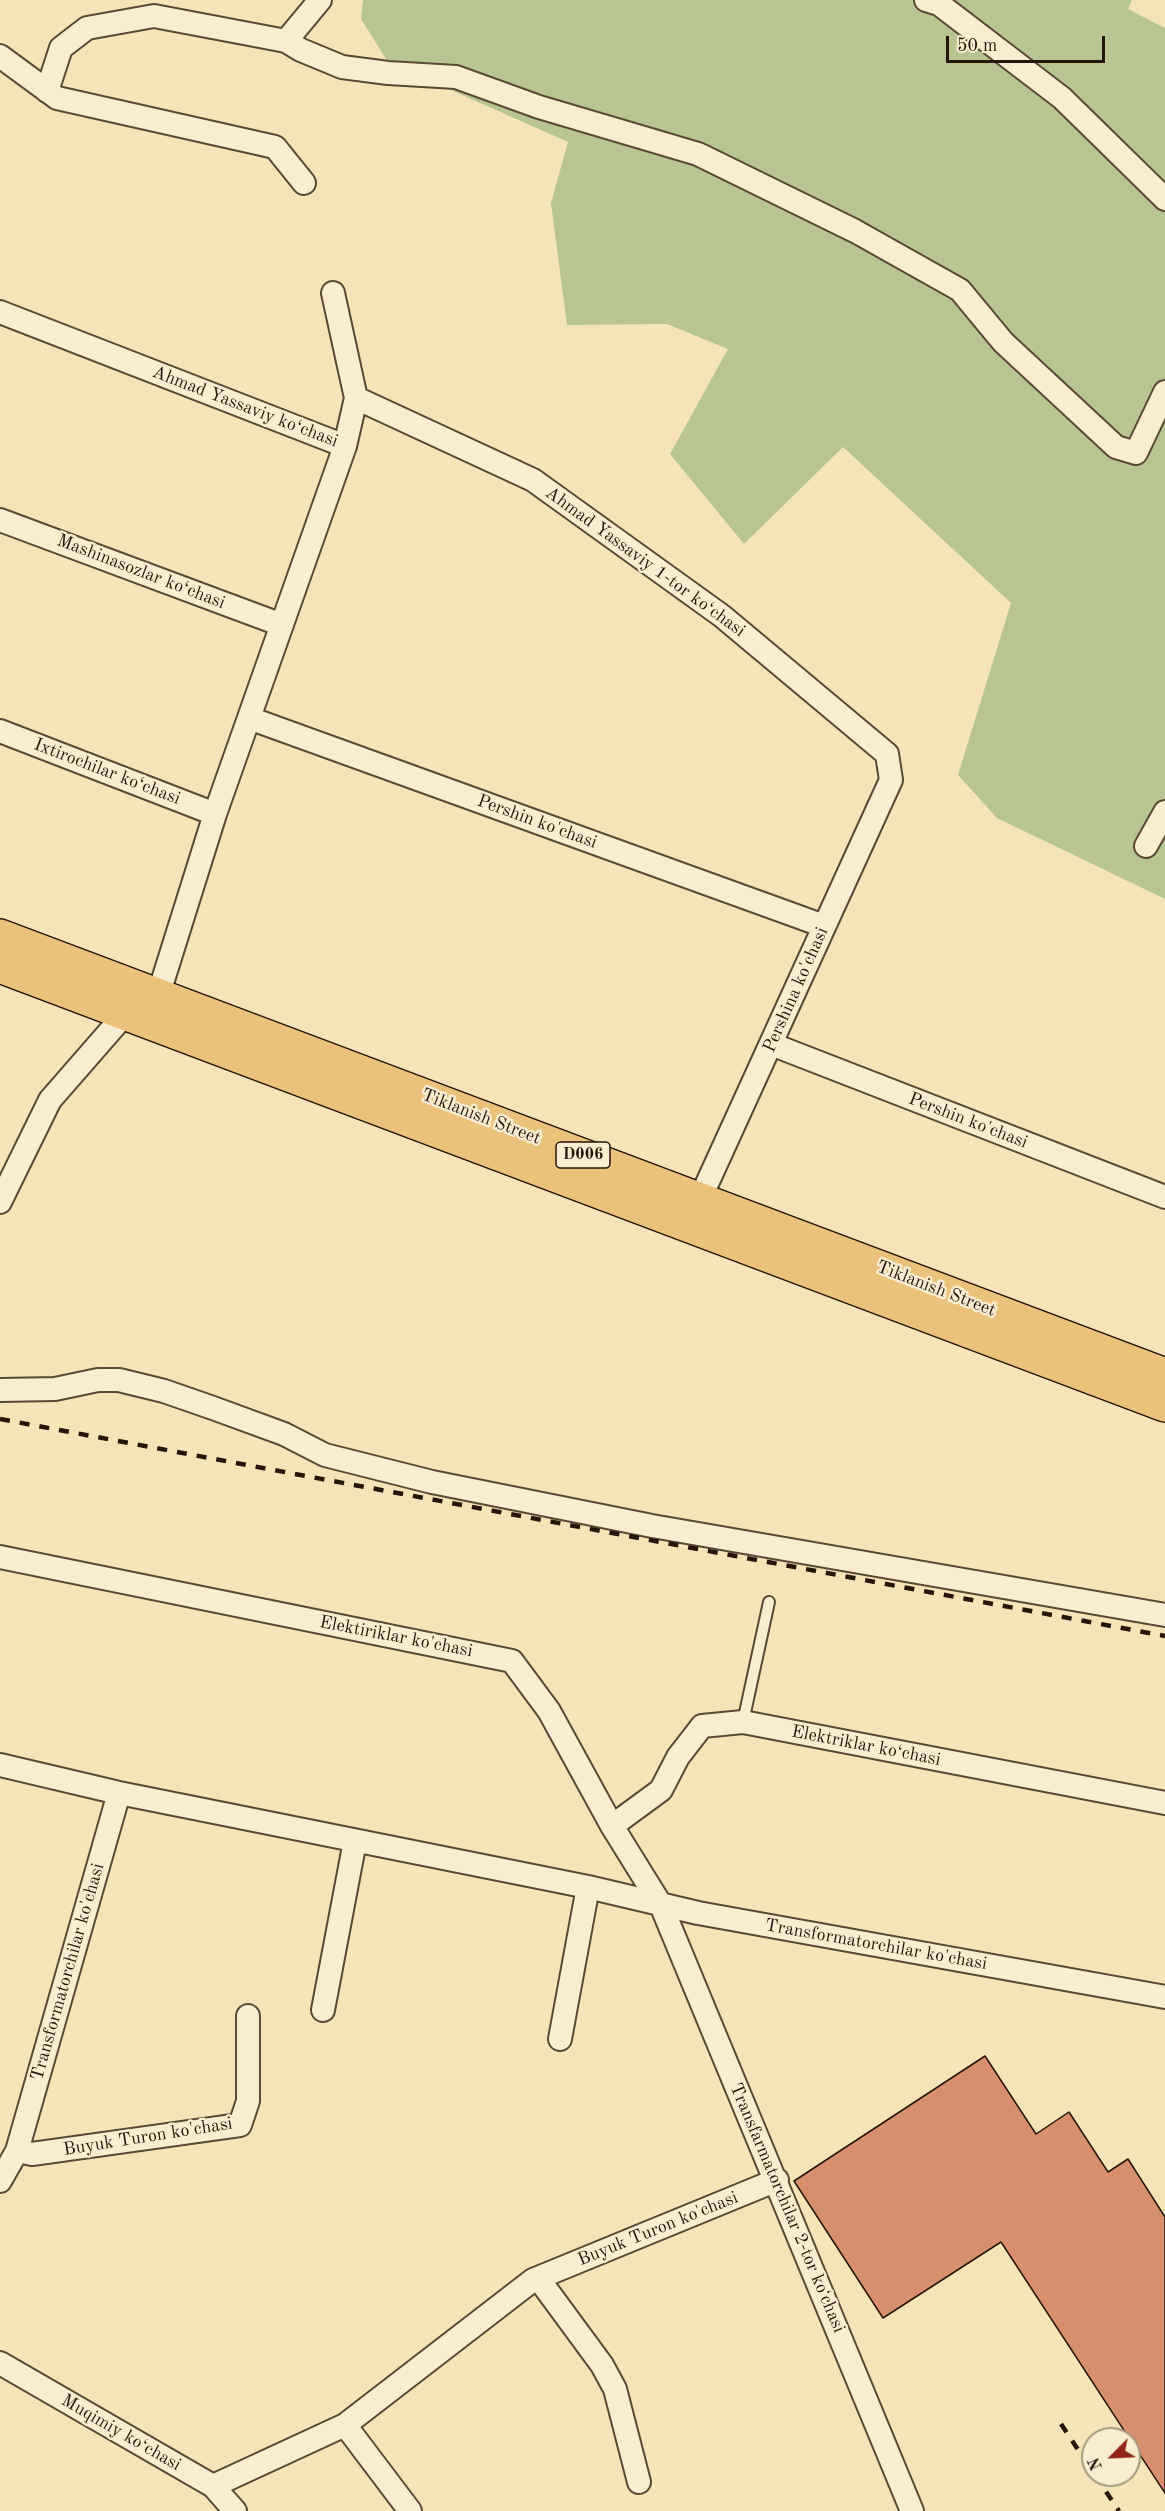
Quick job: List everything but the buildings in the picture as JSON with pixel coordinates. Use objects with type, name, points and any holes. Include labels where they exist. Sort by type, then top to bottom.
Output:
[{"type":"main road","name":"Tiklanish Street","points":[[0,936],[1165,1375]]},
{"type":"main road","name":"Tiklanish Street","points":[[0,966],[1165,1405]]},
{"type":"main road","points":[[125,1014],[158,996]]},
{"type":"street","points":[[286,40],[320,0]]},
{"type":"street","points":[[926,0],[939,4],[1062,98],[1165,199]]},
{"type":"street","points":[[47,91],[61,48],[87,28],[154,16],[286,40],[301,50],[342,67],[388,73],[456,77],[539,107],[698,154],[813,210],[960,290],[1003,342],[1116,447],[1136,453],[1165,392]]},
{"type":"street","points":[[0,56],[57,98],[275,147],[304,183]]},
{"type":"street","name":"Ahmad Yassaviy ko‘chasi","points":[[0,312],[345,446],[356,398],[333,292]]},
{"type":"street","name":"Ahmad Yassaviy 1-tor ko‘chasi","points":[[356,398],[533,480],[741,632],[887,754],[891,780]]},
{"type":"street","points":[[158,996],[215,814],[345,446]]},
{"type":"street","name":"Mashinasozlar ko‘chasi","points":[[0,520],[282,625]]},
{"type":"street","name":"Pershin ko'chasi","points":[[249,718],[824,926]]},
{"type":"street","name":"Ixtirochilar ko‘chasi","points":[[0,731],[215,814]]},
{"type":"street","name":"Pershina ko'chasi","points":[[700,1199],[891,780]]},
{"type":"street","points":[[1146,846],[1165,812]]},
{"type":"street","points":[[0,1202],[50,1100],[125,1014]]},
{"type":"street","name":"Pershin ko'chasi","points":[[771,1044],[1165,1197]]},
{"type":"street","points":[[0,1390],[56,1389],[98,1380],[119,1380],[164,1391],[213,1408],[284,1434],[325,1455],[432,1482],[687,1533],[812,1552],[871,1565],[1165,1615]]},
{"type":"street","name":"Elektiriklar ko'chasi","points":[[0,1557],[512,1660],[549,1711],[612,1826],[661,1905]]},
{"type":"street","name":"Elektriklar ko‘chasi","points":[[612,1826],[661,1790],[678,1757],[702,1726],[743,1722],[1165,1803]]},
{"type":"street","name":"Transformatorchilar ko'chasi","points":[[0,1765],[119,1793],[588,1887],[661,1905],[1165,1997]]},
{"type":"street","name":"Transformatorchilar ko'chasi","points":[[17,2151],[119,1793]]},
{"type":"street","points":[[323,2010],[355,1841]]},
{"type":"street","points":[[560,2038],[588,1887]]},
{"type":"street","name":"Transfarmatorchilar 2-tor koʻchasi","points":[[661,1905],[777,2180],[912,2511]]},
{"type":"street","name":"Buyuk Turon ko'chasi","points":[[17,2151],[32,2154],[240,2125],[248,2101],[248,2016]]},
{"type":"street","points":[[0,2181],[17,2151]]},
{"type":"street","name":"Buyuk Turon ko'chasi","points":[[213,2486],[345,2425],[538,2278],[777,2180]]},
{"type":"street","points":[[538,2278],[602,2365],[615,2389],[639,2482]]},
{"type":"street","name":"Muqimiy ko‘chasi","points":[[0,2363],[213,2486],[235,2511]]},
{"type":"street","points":[[345,2425],[410,2511]]},
{"type":"lane","points":[[743,1722],[769,1602]]},
{"type":"green space","points":[[363,0],[1132,0],[1128,9],[1165,28],[1165,899],[997,818],[958,775],[1011,603],[843,447],[744,544],[670,454],[728,349],[667,324],[567,325],[551,203],[568,142],[388,62],[361,19]]},
{"type":"railway","points":[[0,1419],[1165,1636]]},
{"type":"railway","points":[[1061,2424],[1081,2454]]},
{"type":"railway","points":[[1103,2487],[1119,2511]]}]
